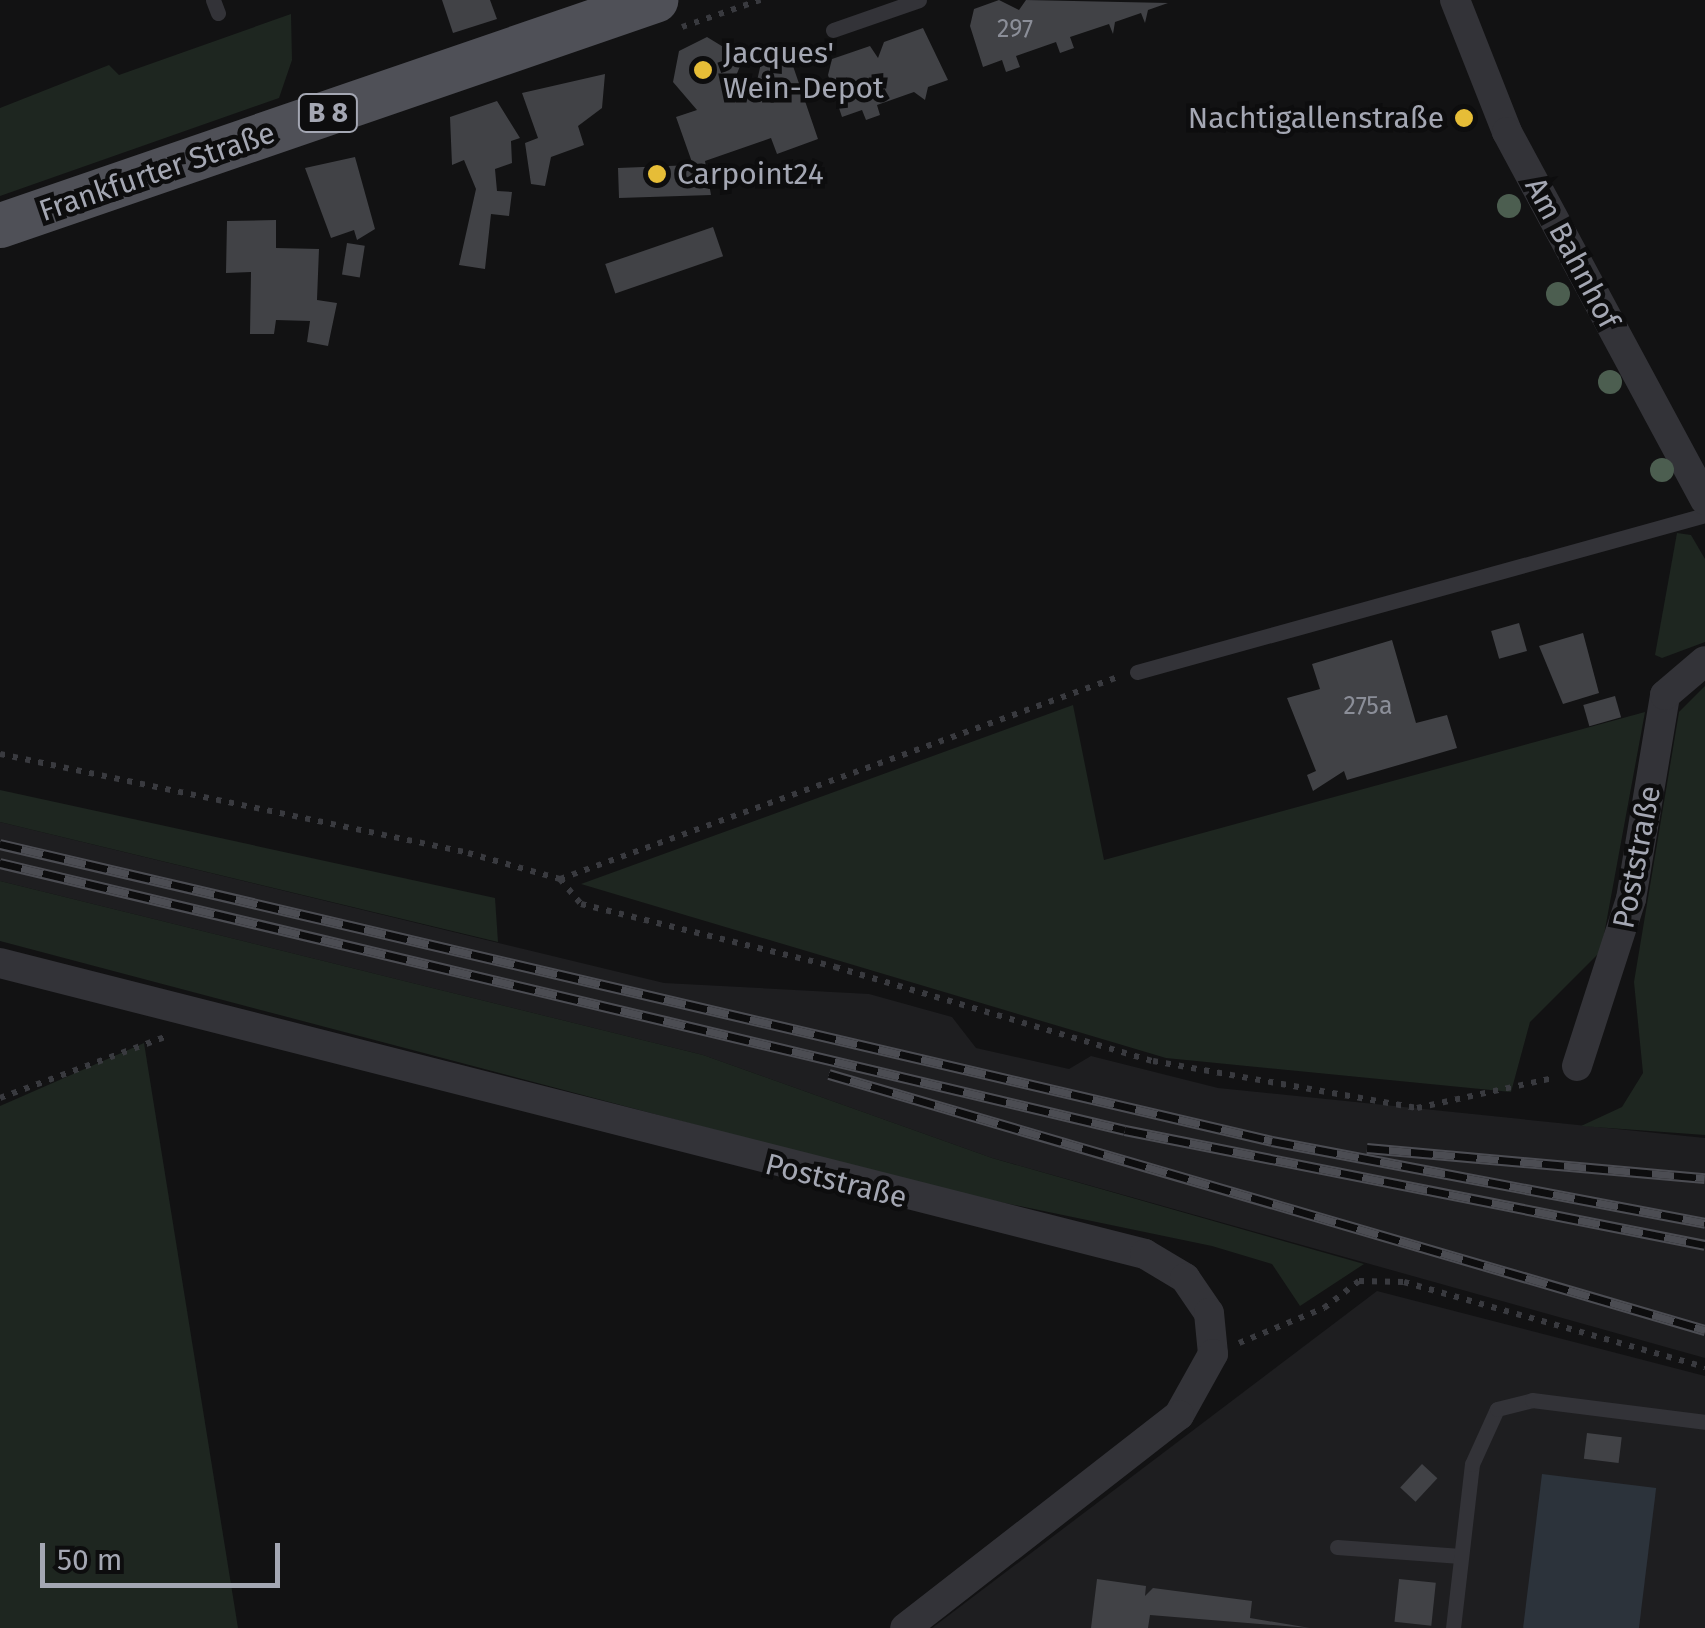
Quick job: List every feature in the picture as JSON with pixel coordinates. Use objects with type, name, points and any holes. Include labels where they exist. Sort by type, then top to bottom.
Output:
[{"type":"main road","name":"Frankfurter Straße","points":[[0,225],[655,0]]},
{"type":"street","name":"Am Bahnhof","points":[[1454,0],[1507,132],[1705,500]]},
{"type":"street","name":"Poststraße","points":[[1577,1066],[1632,899],[1665,694],[1705,661]]},
{"type":"street","name":"Poststraße","points":[[0,963],[192,1009],[857,1188],[1145,1254],[1185,1278],[1209,1314],[1212,1354]]},
{"type":"street","points":[[906,1628],[1122,1468],[1179,1415],[1212,1354]]},
{"type":"lane","points":[[832,30],[919,0]]},
{"type":"lane","points":[[1137,672],[1705,516]]},
{"type":"lane","points":[[1453,1628],[1472,1464],[1497,1410],[1532,1400],[1705,1422]]},
{"type":"lane","points":[[1337,1547],[1461,1556]]},
{"type":"path","points":[[0,754],[560,879],[1044,698],[1137,672]]},
{"type":"path","points":[[560,879],[581,904],[835,966],[1154,1062],[1417,1108],[1545,1083],[1577,1066]]},
{"type":"path","points":[[0,1098],[167,1037],[192,1009]]},
{"type":"path","points":[[1212,1354],[1324,1308],[1359,1281],[1404,1282],[1705,1367]]},
{"type":"shaded area","points":[[291,14],[292,60],[279,98],[0,196],[0,108],[109,65],[119,75]]},
{"type":"shaded area","points":[[1677,533],[1691,535],[1705,559],[1705,642],[1662,658],[1655,655]]},
{"type":"shaded area","points":[[1705,686],[1705,1135],[1581,1126],[1622,1107],[1643,1073],[1634,982],[1679,712]]},
{"type":"shaded area","points":[[1073,705],[1104,860],[1645,712],[1601,951],[1530,1022],[1511,1092],[1166,1058],[581,884]]},
{"type":"shaded area","points":[[0,790],[495,898],[498,942],[0,822]]},
{"type":"shaded area","points":[[0,822],[664,983],[869,994],[952,1017],[976,1048],[1069,1069],[1091,1056],[1218,1088],[1705,1138],[1705,1358],[992,1158],[703,1055],[0,881]]},
{"type":"shaded area","points":[[0,881],[703,1055],[992,1158],[1364,1264],[1300,1306],[1272,1264],[1212,1246],[942,1190],[0,941]]},
{"type":"shaded area","points":[[144,1043],[238,1628],[0,1628],[0,1106]]},
{"type":"shaded area","points":[[1377,1291],[1705,1376],[1705,1628],[932,1628]]},
{"type":"shaded area","points":[[1542,1474],[1656,1488],[1639,1628],[1523,1628]]},
{"type":"building","points":[[442,0],[490,0],[497,19],[453,33]]},
{"type":"building","points":[[999,0],[1019,10],[1026,0],[1168,3],[1148,10],[1145,23],[1141,13],[1115,22],[1113,34],[1109,24],[1070,37],[1074,48],[1060,53],[1056,42],[1016,56],[1020,67],[1006,72],[1002,60],[983,67],[970,26],[974,9]]},
{"type":"building","points":[[923,28],[948,80],[928,87],[925,100],[914,92],[877,105],[880,115],[866,120],[862,110],[842,117],[828,75],[832,59],[870,46],[878,58],[884,42]]},
{"type":"building","points":[[707,37],[743,59],[726,100],[755,90],[761,63],[793,66],[818,139],[777,154],[771,138],[705,161],[711,195],[619,198],[618,168],[693,165],[676,117],[697,110],[673,82],[679,51]]},
{"type":"building","points":[[605,74],[602,108],[578,126],[584,145],[551,157],[545,186],[531,184],[525,143],[538,138],[522,93]]},
{"type":"building","points":[[497,101],[520,138],[511,141],[512,163],[495,169],[497,191],[512,192],[509,216],[491,214],[485,269],[459,265],[476,189],[464,160],[452,165],[450,117]]},
{"type":"building","points":[[355,157],[375,229],[357,240],[354,230],[331,238],[305,168]]},
{"type":"building","points":[[276,220],[276,248],[319,249],[317,300],[337,303],[328,346],[307,342],[310,321],[276,320],[274,334],[250,334],[251,272],[226,273],[227,221]]},
{"type":"building","points":[[713,227],[723,256],[615,293],[605,264]]},
{"type":"building","points":[[347,243],[365,246],[360,277],[342,275]]},
{"type":"building","points":[[1519,623],[1527,651],[1499,659],[1491,631]]},
{"type":"building","points":[[1583,633],[1599,693],[1563,704],[1539,646]]},
{"type":"building","points":[[1392,640],[1416,723],[1447,715],[1457,748],[1347,780],[1344,771],[1313,791],[1307,775],[1316,771],[1287,698],[1320,689],[1312,664]]},
{"type":"building","points":[[1615,696],[1621,717],[1589,726],[1583,705]]},
{"type":"building","points":[[1587,1433],[1622,1437],[1619,1463],[1584,1459]]},
{"type":"building","points":[[1422,1464],[1437,1478],[1416,1502],[1400,1487]]},
{"type":"building","points":[[1097,1579],[1146,1586],[1145,1596],[1153,1588],[1252,1601],[1250,1618],[1310,1628],[1150,1615],[1148,1628],[1091,1628]]},
{"type":"building","points":[[1399,1579],[1436,1583],[1431,1626],[1395,1622]]},
{"type":"railway","points":[[0,844],[1272,1141],[1705,1223]]},
{"type":"railway","points":[[0,863],[1125,1130],[1705,1245]]},
{"type":"railway","points":[[829,1074],[1705,1330]]},
{"type":"railway","points":[[1367,1148],[1705,1178]]},
{"type":"place","name":"Jacques' Wein-Depot","points":[[703,70]]},
{"type":"place","name":"Nachtigallenstraße","points":[[1464,118]]},
{"type":"place","name":"Carpoint24","points":[[657,174]]}]
